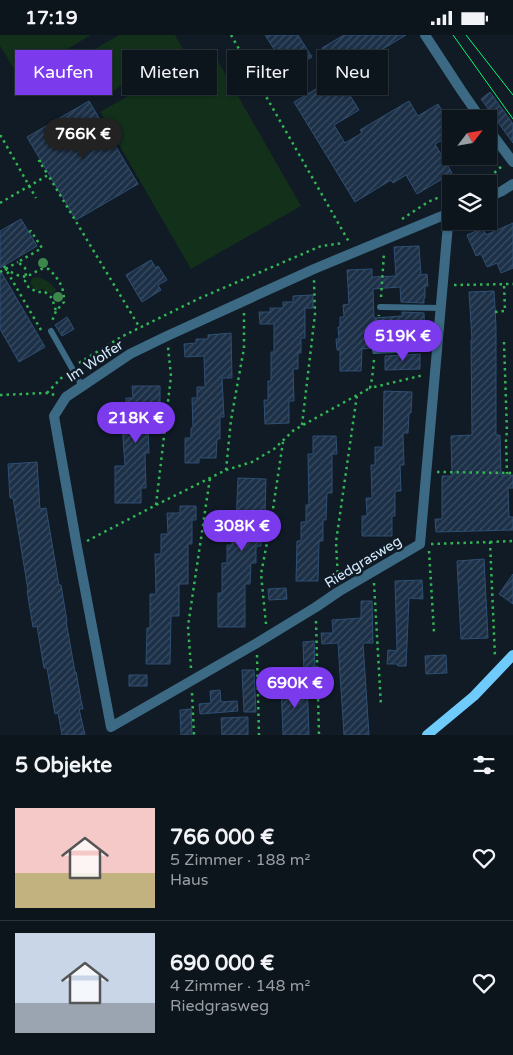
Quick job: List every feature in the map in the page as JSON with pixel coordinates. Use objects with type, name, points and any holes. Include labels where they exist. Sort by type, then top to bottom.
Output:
[{"type":"main road","points":[[427,735],[474,695],[513,655]]},
{"type":"street","points":[[425,35],[475,110]]},
{"type":"street","points":[[498,142],[512,160]]},
{"type":"street","points":[[497,193],[513,183]]},
{"type":"street","name":"Im Wolfer","points":[[111,731],[54,416],[66,397],[130,354],[167,336],[314,269],[442,216]]},
{"type":"street","name":"Riedgrasweg","points":[[111,731],[420,544],[448,230]]},
{"type":"lane","points":[[380,307],[441,308]]},
{"type":"lane","points":[[50,331],[82,386]]},
{"type":"lane","points":[[375,351],[437,347]]},
{"type":"path","points":[[231,35],[349,242]]},
{"type":"path","points":[[0,137],[36,197]]},
{"type":"path","points":[[492,175],[512,160]]},
{"type":"path","points":[[41,161],[39,161],[140,327]]},
{"type":"path","points":[[0,203],[48,175]]},
{"type":"path","points":[[395,223],[428,202],[442,196]]},
{"type":"path","points":[[0,273],[4,268],[42,248],[32,231],[29,233]]},
{"type":"path","points":[[48,393],[72,367],[140,327],[200,298],[321,246],[349,242],[355,239]]},
{"type":"path","points":[[370,388],[380,307],[385,239]]},
{"type":"path","points":[[18,262],[25,268],[25,281],[29,288],[38,292],[45,292],[52,298],[56,311]]},
{"type":"path","points":[[4,268],[17,275],[26,277],[41,269],[49,269],[59,281],[64,292],[64,302],[56,311],[50,331],[44,335],[4,268]]},
{"type":"path","points":[[302,425],[316,314],[314,269]]},
{"type":"path","points":[[495,312],[505,311],[504,284]]},
{"type":"path","points":[[442,286],[513,284]]},
{"type":"path","points":[[226,470],[231,420],[244,348],[244,301]]},
{"type":"path","points":[[156,505],[171,376],[167,336]]},
{"type":"path","points":[[504,342],[507,473]]},
{"type":"path","points":[[77,547],[226,470],[252,463],[274,449],[294,430],[370,388],[434,373]]},
{"type":"path","points":[[0,395],[48,393],[66,397]]},
{"type":"path","points":[[338,592],[336,542],[357,395]]},
{"type":"path","points":[[268,637],[261,574],[283,441]]},
{"type":"path","points":[[426,471],[513,473]]},
{"type":"path","points":[[194,735],[188,627],[210,478]]},
{"type":"path","points":[[434,632],[428,544],[513,541]]},
{"type":"path","points":[[490,542],[494,656],[502,667]]},
{"type":"path","points":[[373,571],[381,706]]},
{"type":"path","points":[[316,607],[319,735]]},
{"type":"path","points":[[257,643],[260,735]]},
{"type":"green space","points":[[0,35],[91,35],[65,50],[15,50],[15,70],[0,46]]},
{"type":"green space","points":[[119,35],[175,35],[183,49],[122,50],[122,85],[112,91],[112,50],[93,50]]},
{"type":"green space","points":[[217,59],[227,77],[227,95],[237,95],[301,206],[191,269],[100,112],[130,95],[217,95]]},
{"type":"green space","points":[[38,277],[47,281],[56,289],[53,295],[43,289],[36,290],[30,284],[32,278]]},
{"type":"building","points":[[265,35],[298,35],[312,57],[307,60],[307,50],[275,50]]},
{"type":"building","points":[[344,35],[406,35],[381,50],[323,50],[322,48]]},
{"type":"building","points":[[317,88],[317,95],[350,95],[359,110],[334,125],[345,143],[362,133],[360,130],[409,101],[418,116],[438,104],[442,111],[442,140],[435,144],[442,156],[442,165],[447,165],[452,173],[442,175],[442,179],[417,194],[406,175],[393,183],[391,180],[355,202],[294,102]]},
{"type":"building","points":[[490,92],[513,124],[513,143],[498,122],[498,110],[489,110],[481,99]]},
{"type":"building","points":[[89,101],[138,184],[76,220],[27,137]]},
{"type":"building","points":[[21,219],[37,246],[0,268],[0,231]]},
{"type":"building","points":[[513,223],[513,268],[501,273],[497,263],[487,267],[481,254],[476,256],[467,235],[478,230],[484,230],[486,235]]},
{"type":"building","points":[[419,246],[421,275],[427,274],[428,286],[425,286],[424,303],[401,302],[400,287],[373,289],[374,318],[402,316],[402,312],[424,313],[425,340],[419,340],[420,344],[375,346],[362,349],[361,371],[340,371],[340,350],[337,350],[336,339],[339,339],[338,327],[340,327],[340,317],[344,317],[343,305],[349,304],[347,270],[372,269],[372,277],[396,276],[394,247]]},
{"type":"building","points":[[151,260],[156,268],[158,266],[167,280],[158,285],[161,290],[142,302],[126,275]]},
{"type":"building","points":[[0,270],[45,347],[19,362],[0,329]]},
{"type":"building","points":[[494,291],[496,326],[496,435],[500,435],[501,475],[513,475],[513,488],[508,488],[509,517],[513,517],[513,530],[436,532],[435,519],[442,519],[442,476],[452,476],[451,436],[472,435],[472,340],[469,292]]},
{"type":"building","points":[[313,295],[313,308],[305,308],[305,338],[301,338],[301,353],[298,353],[298,369],[293,369],[294,401],[289,401],[289,423],[265,424],[264,400],[268,400],[268,381],[271,381],[271,352],[274,352],[274,324],[260,324],[259,312],[270,312],[270,308],[283,308],[283,302],[293,302],[293,296]]},
{"type":"building","points":[[67,317],[74,329],[62,336],[55,325]]},
{"type":"building","points":[[231,333],[232,378],[222,378],[224,417],[220,417],[220,439],[217,439],[216,458],[199,458],[199,463],[185,463],[185,438],[191,438],[191,428],[193,428],[192,398],[197,398],[197,387],[205,387],[204,356],[185,357],[184,344],[196,343],[196,339],[208,339],[208,335]]},
{"type":"building","points":[[420,354],[420,369],[385,370],[385,356]]},
{"type":"building","points":[[132,386],[160,386],[160,411],[147,411],[149,453],[145,453],[146,488],[141,488],[141,503],[115,503],[115,466],[125,466],[122,424],[126,424],[126,398],[133,398]]},
{"type":"building","points":[[384,391],[412,392],[408,433],[403,433],[404,465],[400,465],[401,491],[395,491],[395,516],[392,516],[392,536],[362,536],[362,516],[367,516],[366,498],[372,498],[371,465],[375,465],[375,447],[383,447]]},
{"type":"building","points":[[313,436],[336,436],[337,454],[332,454],[332,493],[327,493],[326,520],[323,520],[323,541],[319,541],[318,581],[296,581],[297,541],[301,541],[301,522],[306,522],[306,505],[309,505],[308,454],[313,454]]},
{"type":"building","points":[[37,462],[40,509],[46,508],[83,709],[79,709],[85,735],[62,735],[58,713],[55,714],[47,668],[44,668],[37,626],[33,627],[13,498],[10,498],[8,464]]},
{"type":"building","points":[[238,478],[266,479],[265,514],[262,514],[261,546],[256,546],[256,563],[251,563],[250,584],[245,584],[245,627],[218,627],[218,593],[222,593],[222,563],[227,563],[227,545],[232,545],[233,525],[236,525]]},
{"type":"building","points":[[180,506],[196,506],[196,520],[192,520],[192,544],[188,544],[188,584],[179,584],[179,616],[171,616],[170,664],[146,664],[147,628],[150,628],[150,594],[156,594],[155,554],[161,554],[161,534],[168,534],[167,513],[180,513]]},
{"type":"building","points":[[484,559],[488,638],[461,639],[457,561]]},
{"type":"building","points":[[513,574],[513,604],[499,594]]},
{"type":"building","points":[[422,580],[423,599],[409,598],[406,666],[387,664],[388,650],[397,651],[395,581]]},
{"type":"building","points":[[286,588],[287,599],[269,600],[268,589]]},
{"type":"building","points":[[361,601],[372,601],[373,643],[363,643],[369,735],[344,735],[338,643],[322,644],[321,633],[333,633],[332,620],[361,618]]},
{"type":"building","points":[[314,641],[315,672],[304,672],[303,642]]},
{"type":"building","points":[[446,655],[447,673],[426,674],[425,656]]},
{"type":"building","points":[[242,670],[254,670],[256,712],[244,712]]},
{"type":"building","points":[[129,675],[147,675],[147,686],[129,686]]},
{"type":"building","points":[[307,682],[309,735],[283,735],[281,683]]},
{"type":"building","points":[[220,690],[221,702],[237,701],[238,711],[200,714],[199,704],[211,703],[210,691]]},
{"type":"building","points":[[191,709],[192,735],[181,735],[180,710]]},
{"type":"building","points":[[248,717],[248,735],[222,735],[221,718]]},
{"type":"tram line","points":[[453,35],[513,119]]},
{"type":"tram line","points":[[466,35],[513,95]]}]
